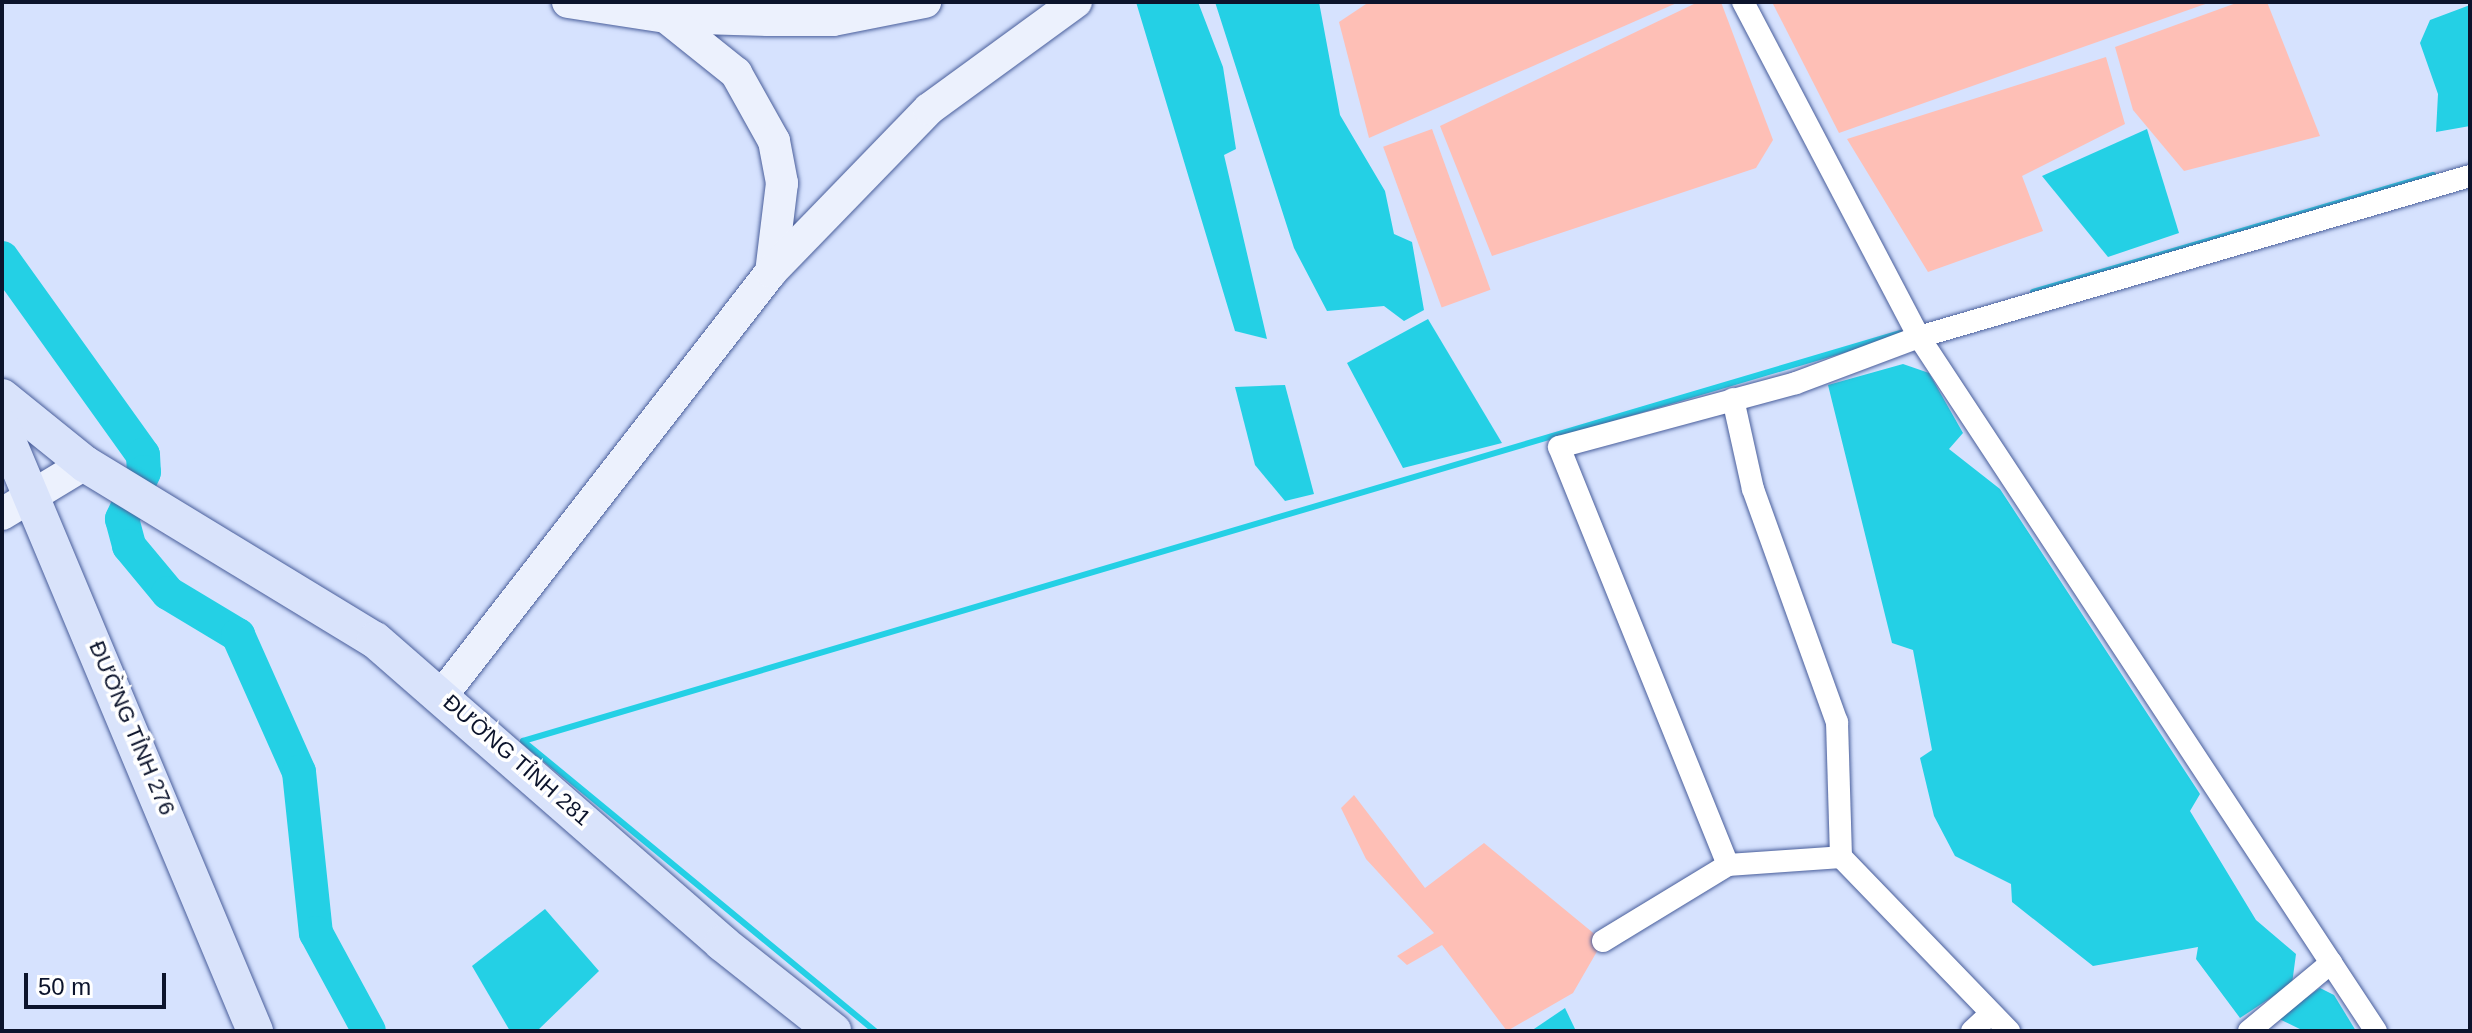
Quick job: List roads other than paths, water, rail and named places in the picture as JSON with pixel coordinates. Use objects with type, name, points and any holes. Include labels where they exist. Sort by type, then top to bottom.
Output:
[{"type":"main road","points":[[568,2],[666,17],[833,20],[925,2]]},
{"type":"main road","points":[[443,694],[771,272],[929,109],[1076,2]]},
{"type":"main road","points":[[666,17],[736,73],[774,141],[782,183],[771,272]]},
{"type":"main road","points":[[2,397],[95,469],[17,506]]},
{"type":"main road","name":"ĐƯỜNG TỈNH 276","points":[[2,427],[17,506],[255,1031]]},
{"type":"main road","name":"ĐƯỜNG TỈNH 281","points":[[95,469],[375,640],[443,694],[722,943],[833,1031]]},
{"type":"street","points":[[1743,2],[1919,337],[2376,1031]]},
{"type":"street","points":[[1728,865],[1559,447],[1733,399],[1919,337],[2470,176]]},
{"type":"street","points":[[1733,399],[1753,489],[1837,722],[1841,857],[2009,1031]]},
{"type":"street","points":[[1603,941],[1728,865],[1841,857]]},
{"type":"street","points":[[2249,1031],[2331,963]]},
{"type":"street","points":[[1972,1031],[1990,1014]]},
{"type":"water","points":[[1136,2],[1198,2],[1223,67],[1236,149],[1224,155],[1267,339],[1235,331]]},
{"type":"water","points":[[1215,2],[1319,2],[1340,115],[1385,191],[1394,234],[1412,242],[1424,310],[1404,321],[1384,306],[1327,311],[1294,248]]},
{"type":"water","points":[[2470,5],[2470,126],[2436,132],[2438,94],[2420,43],[2430,20]]},
{"type":"water","points":[[2147,129],[2179,233],[2108,257],[2042,176]]},
{"type":"water","points":[[1428,319],[1502,443],[1403,468],[1347,363]]},
{"type":"water","points":[[1903,364],[1929,373],[1963,433],[1949,449],[2000,489],[2200,794],[2190,811],[2256,920],[2296,954],[2292,984],[2240,1018],[2196,959],[2198,947],[2093,966],[2012,902],[2011,884],[1955,856],[1934,816],[1920,758],[1932,750],[1913,650],[1892,643],[1828,385]]},
{"type":"water","points":[[1285,385],[1314,494],[1285,501],[1255,465],[1235,387]]},
{"type":"water","points":[[545,909],[599,971],[537,1031],[510,1031],[472,966]]},
{"type":"water","points":[[2320,988],[2334,995],[2356,1031],[2304,1031],[2277,1018]]},
{"type":"water","points":[[1565,1008],[1576,1031],[1531,1031]]},
{"type":"waterway","points":[[2033,292],[2433,175]]},
{"type":"waterway","points":[[2,258],[143,455],[144,472],[122,519],[129,546],[168,593],[238,635],[299,772],[316,933],[369,1031]]},
{"type":"waterway","points":[[875,1031],[523,741],[1900,333]]}]
